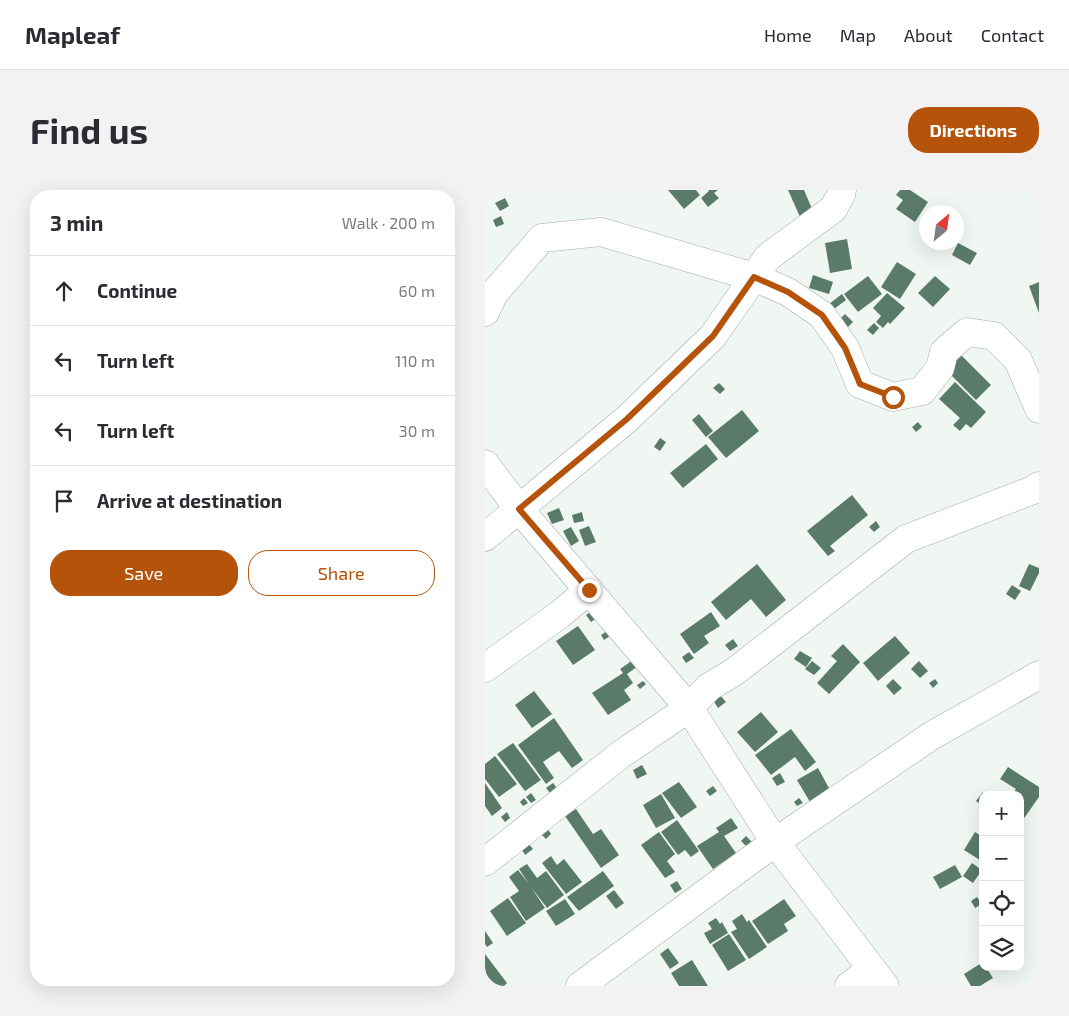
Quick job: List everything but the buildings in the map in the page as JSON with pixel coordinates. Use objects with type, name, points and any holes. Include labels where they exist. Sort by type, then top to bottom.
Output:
[{"type":"street","points":[[485,537],[627,419],[713,336],[768,257],[833,209],[842,190]]},
{"type":"street","points":[[485,312],[495,292],[542,238],[601,232],[754,277],[788,292],[822,315],[845,348],[860,384],[893,397],[922,392],[940,368],[944,352],[967,332],[994,336],[1018,360],[1039,409]]},
{"type":"street","points":[[485,464],[519,509],[689,708],[775,842],[878,977],[849,986]]},
{"type":"street","points":[[485,862],[620,755],[689,708],[709,687],[734,672],[906,539],[1037,490]]},
{"type":"street","points":[[485,668],[559,615],[589,590]]},
{"type":"street","points":[[580,986],[775,842],[931,736],[1039,675]]},
{"type":"route","points":[[589,590],[519,509],[627,419],[713,336],[754,277],[788,292],[822,315],[845,348],[860,384],[893,397]]}]
